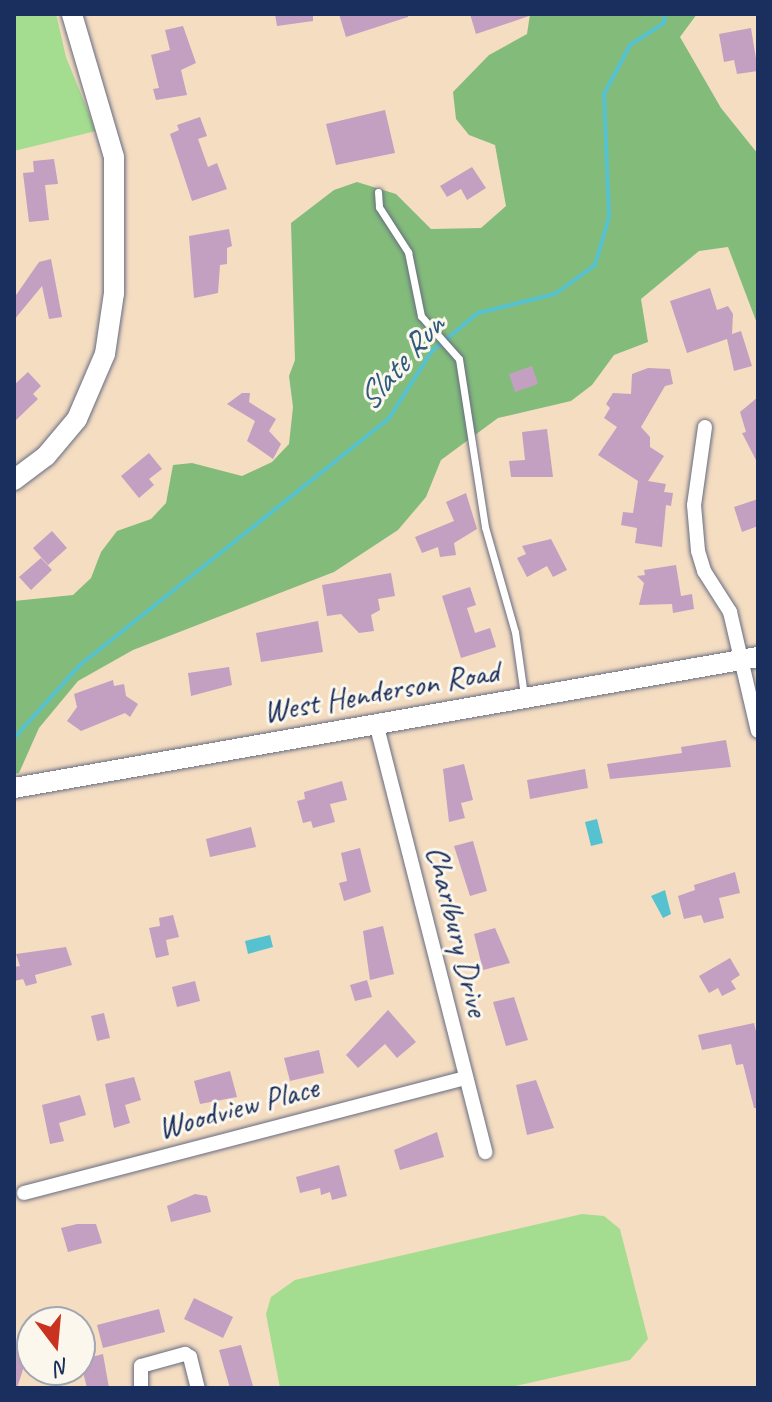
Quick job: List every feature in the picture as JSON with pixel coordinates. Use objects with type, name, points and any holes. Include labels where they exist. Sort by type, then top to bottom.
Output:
[{"type":"main road","points":[[14,480],[46,456],[77,419],[105,354],[114,293],[114,157],[72,14]]},
{"type":"main road","name":"West Henderson Road","points":[[14,788],[749,658]]},
{"type":"street","points":[[705,427],[694,505],[698,551],[730,612],[749,658],[758,731]]},
{"type":"street","name":"Charlbury Drive","points":[[376,723],[485,1152]]},
{"type":"street","name":"Woodview Place","points":[[24,1193],[466,1078]]},
{"type":"street","points":[[141,1388],[141,1366],[185,1354],[190,1357],[198,1388]]},
{"type":"lane","points":[[378,192],[379,207],[408,252],[421,316],[459,359],[485,527],[515,632],[525,697]]},
{"type":"green space","points":[[14,14],[56,14],[66,57],[96,131],[14,151]]},
{"type":"green space","points":[[530,14],[697,14],[680,37],[721,108],[758,154],[758,326],[728,247],[699,251],[641,299],[648,342],[614,355],[592,385],[571,401],[498,418],[441,460],[426,497],[398,530],[334,572],[133,650],[78,681],[39,728],[19,773],[14,774],[14,601],[73,595],[91,578],[101,552],[117,531],[151,519],[166,503],[173,465],[192,463],[242,476],[272,462],[289,444],[293,407],[289,376],[295,360],[291,223],[334,190],[357,182],[396,194],[431,229],[481,228],[506,206],[495,145],[469,135],[456,119],[453,92],[489,55],[527,34]]},
{"type":"green space","points":[[582,1214],[604,1216],[620,1229],[648,1339],[630,1360],[507,1388],[280,1388],[266,1314],[271,1297],[295,1280]]},
{"type":"water","points":[[597,819],[603,843],[591,846],[585,822]]},
{"type":"water","points":[[665,890],[671,914],[663,918],[651,896]]},
{"type":"water","points":[[270,935],[273,947],[248,954],[245,941]]},
{"type":"building","points":[[275,14],[313,14],[313,21],[277,26]]},
{"type":"building","points":[[339,14],[408,14],[408,17],[346,37]]},
{"type":"building","points":[[470,14],[529,14],[529,16],[476,34]]},
{"type":"building","points":[[183,26],[196,63],[181,70],[187,95],[156,100],[153,89],[159,88],[151,55],[170,50],[165,30]]},
{"type":"building","points":[[751,28],[758,71],[737,74],[734,60],[724,62],[719,34]]},
{"type":"building","points":[[385,110],[395,153],[336,165],[326,124]]},
{"type":"building","points":[[200,117],[207,136],[198,139],[208,167],[217,163],[227,189],[192,201],[170,134],[179,130],[177,125]]},
{"type":"building","points":[[54,159],[58,184],[45,185],[49,220],[29,222],[23,173],[34,172],[33,161]]},
{"type":"building","points":[[472,167],[486,188],[467,200],[461,189],[447,197],[440,186]]},
{"type":"building","points":[[229,229],[232,246],[227,248],[227,264],[220,265],[218,293],[194,298],[189,236]]},
{"type":"building","points":[[51,259],[62,317],[49,319],[42,286],[14,320],[14,298],[39,262]]},
{"type":"building","points":[[710,288],[717,310],[728,306],[733,314],[732,334],[741,331],[752,366],[734,371],[727,339],[687,353],[670,301]]},
{"type":"building","points":[[532,366],[538,384],[515,392],[509,374]]},
{"type":"building","points":[[648,368],[670,369],[673,384],[665,386],[641,427],[650,437],[650,447],[664,456],[648,481],[666,484],[664,492],[673,493],[671,506],[666,505],[662,547],[635,543],[637,528],[621,525],[623,512],[633,513],[638,481],[598,455],[617,427],[604,418],[610,408],[606,404],[613,393],[631,394],[632,374]]},
{"type":"building","points":[[28,372],[41,386],[33,394],[38,399],[14,422],[14,385]]},
{"type":"building","points":[[242,393],[250,393],[249,402],[276,419],[269,431],[281,444],[273,459],[247,441],[255,421],[227,404]]},
{"type":"building","points":[[758,397],[756,460],[742,433],[746,432],[740,412]]},
{"type":"building","points":[[547,429],[553,477],[511,477],[509,461],[525,460],[522,432]]},
{"type":"building","points":[[149,453],[162,469],[149,479],[154,485],[139,498],[121,476]]},
{"type":"building","points":[[466,493],[477,529],[454,543],[456,555],[440,557],[438,547],[422,553],[415,537],[454,521],[446,502]]},
{"type":"building","points":[[758,499],[758,526],[742,532],[734,507]]},
{"type":"building","points":[[52,531],[67,548],[48,565],[33,548]]},
{"type":"building","points":[[551,539],[567,570],[553,577],[547,566],[527,577],[517,558],[526,554],[522,546]]},
{"type":"building","points":[[41,558],[52,570],[31,590],[19,577]]},
{"type":"building","points":[[676,565],[681,596],[692,594],[694,609],[673,613],[672,604],[639,605],[644,583],[637,576],[645,575],[644,570]]},
{"type":"building","points":[[391,573],[395,596],[378,599],[380,610],[371,615],[374,631],[359,633],[341,614],[327,616],[322,585]]},
{"type":"building","points":[[470,587],[476,605],[467,608],[475,633],[490,628],[496,647],[461,658],[442,596]]},
{"type":"building","points":[[318,621],[323,652],[261,662],[256,633]]},
{"type":"building","points":[[229,667],[232,685],[191,696],[188,673]]},
{"type":"building","points":[[113,680],[114,686],[124,684],[126,696],[138,704],[130,717],[125,713],[81,731],[67,721],[77,707],[74,694]]},
{"type":"building","points":[[726,740],[731,767],[610,779],[607,764],[682,753],[681,747]]},
{"type":"building","points":[[464,764],[473,800],[461,803],[465,818],[449,822],[443,769]]},
{"type":"building","points":[[585,769],[588,788],[530,799],[527,780]]},
{"type":"building","points":[[342,781],[347,800],[330,804],[335,822],[313,828],[311,821],[303,823],[297,801],[305,799],[304,792]]},
{"type":"building","points":[[251,827],[256,847],[210,857],[206,839]]},
{"type":"building","points":[[473,841],[487,891],[470,896],[454,846]]},
{"type":"building","points":[[360,848],[371,892],[344,901],[339,883],[347,881],[341,853]]},
{"type":"building","points":[[735,872],[740,893],[719,898],[724,918],[704,923],[701,915],[684,919],[678,896],[695,890],[694,885]]},
{"type":"building","points":[[173,915],[179,937],[166,940],[169,955],[156,958],[149,928],[160,926],[159,918]]},
{"type":"building","points":[[383,926],[394,974],[370,980],[363,931]]},
{"type":"building","points":[[495,928],[510,963],[483,970],[474,934]]},
{"type":"building","points":[[66,947],[72,965],[35,975],[37,983],[26,986],[23,979],[14,981],[14,967],[20,966],[16,954]]},
{"type":"building","points":[[730,958],[740,975],[731,981],[736,989],[722,996],[718,988],[709,993],[699,976]]},
{"type":"building","points":[[367,980],[372,997],[355,1001],[350,985]]},
{"type":"building","points":[[195,981],[200,1001],[177,1007],[172,987]]},
{"type":"building","points":[[514,997],[528,1040],[506,1046],[493,1002]]},
{"type":"building","points":[[388,1010],[416,1042],[397,1058],[385,1044],[358,1068],[346,1055]]},
{"type":"building","points":[[104,1013],[110,1038],[97,1041],[91,1016]]},
{"type":"building","points":[[754,1023],[758,1040],[758,1108],[754,1108],[743,1064],[736,1065],[731,1044],[702,1050],[698,1035]]},
{"type":"building","points":[[319,1050],[324,1073],[290,1081],[284,1058]]},
{"type":"building","points":[[230,1071],[237,1097],[200,1104],[194,1081]]},
{"type":"building","points":[[134,1077],[141,1100],[125,1105],[130,1123],[114,1128],[105,1084]]},
{"type":"building","points":[[536,1080],[554,1128],[527,1135],[516,1085]]},
{"type":"building","points":[[80,1095],[86,1115],[59,1123],[64,1141],[50,1144],[42,1105]]},
{"type":"building","points":[[437,1132],[444,1157],[400,1170],[394,1150]]},
{"type":"building","points":[[339,1165],[347,1196],[332,1200],[330,1192],[321,1195],[320,1188],[300,1193],[296,1177]]},
{"type":"building","points":[[195,1194],[207,1196],[211,1212],[171,1222],[167,1206]]},
{"type":"building","points":[[96,1224],[102,1243],[68,1252],[61,1228]]},
{"type":"building","points":[[194,1298],[233,1317],[223,1338],[184,1319]]},
{"type":"building","points":[[159,1309],[165,1332],[103,1348],[97,1325]]},
{"type":"building","points":[[14,1342],[18,1386],[14,1388]]},
{"type":"building","points":[[241,1345],[253,1386],[230,1388],[219,1350]]},
{"type":"building","points":[[103,1354],[109,1388],[87,1388],[96,1386],[96,1356]]},
{"type":"waterway","name":"Slate Run","points":[[14,738],[80,665],[389,418],[432,351],[478,313],[555,294],[595,265],[609,217],[604,94],[630,45],[664,23],[665,14]]}]
